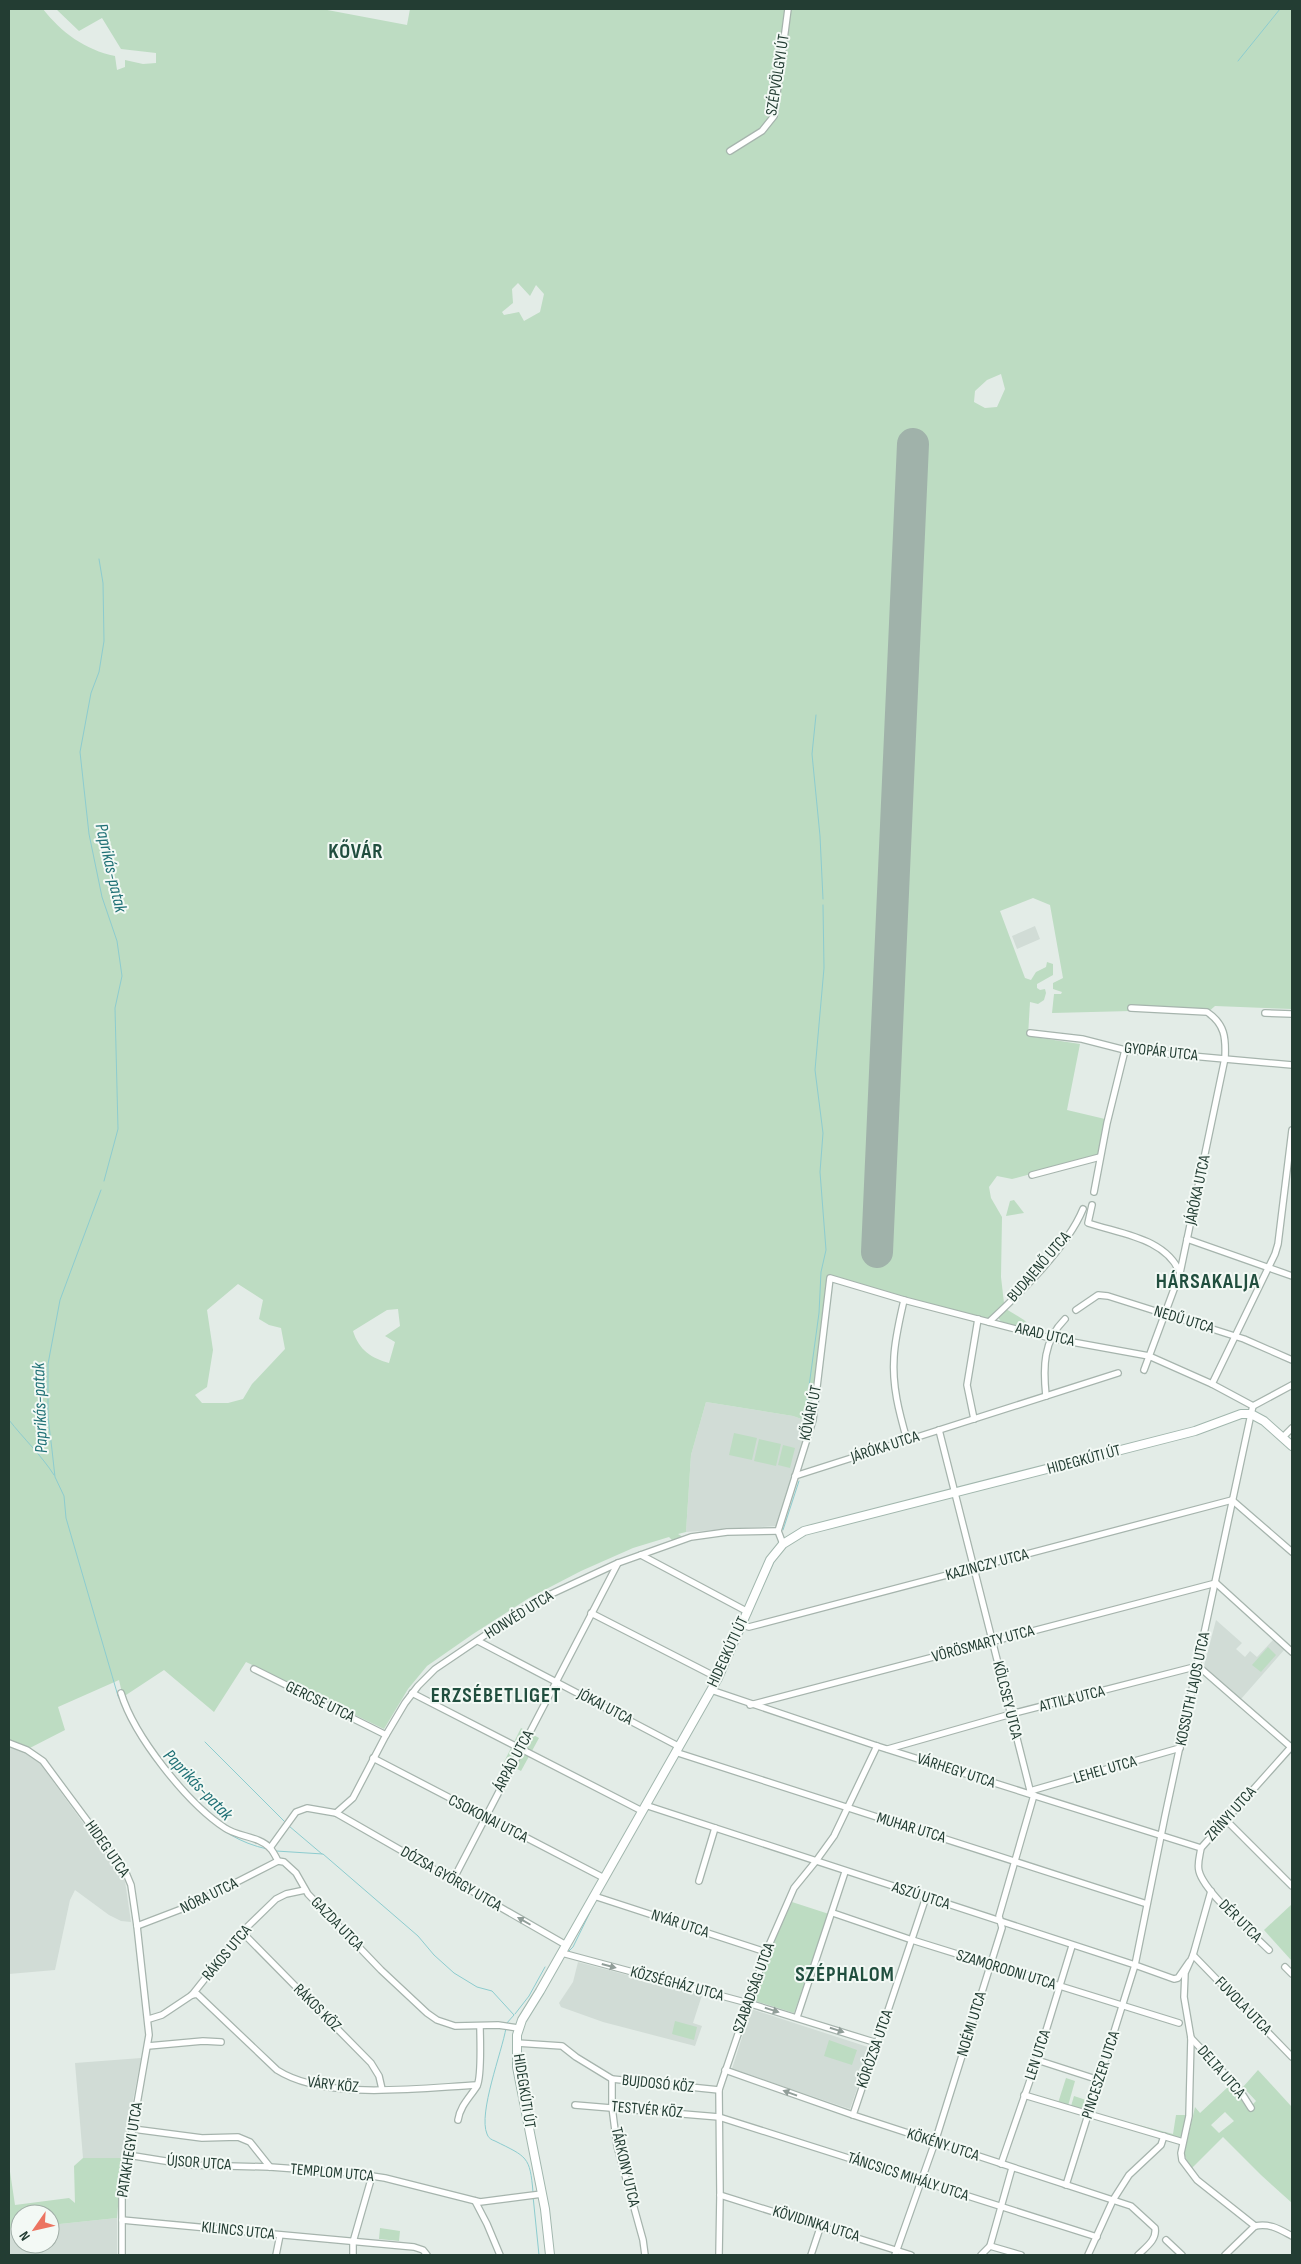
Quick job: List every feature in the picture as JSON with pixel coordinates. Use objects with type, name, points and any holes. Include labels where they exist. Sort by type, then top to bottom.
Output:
[{"type":"main road","points":[[1252,1410],[1292,1446]]},
{"type":"main road","name":"HIDEGKÚTI ÚT","points":[[550,2255],[520,2088],[517,2044],[518,2028],[596,1897],[604,1878],[713,1691],[744,1625],[765,1570],[783,1544],[804,1531],[1202,1428],[1252,1410]]},
{"type":"street","name":"SZÉPVÖLGYI ÚT","points":[[730,151],[762,131],[774,116],[788,9]]},
{"type":"street","name":"JÁRÓKA UTCA","points":[[1131,1008],[1207,1012],[1215,1017],[1222,1026],[1225,1038],[1225,1058],[1180,1273],[1144,1370]]},
{"type":"street","points":[[1265,1013],[1292,1014]]},
{"type":"street","name":"GYOPÁR UTCA","points":[[1030,1033],[1082,1039],[1126,1050],[1292,1065]]},
{"type":"street","points":[[1094,1192],[1100,1157],[1126,1050]]},
{"type":"street","points":[[1212,1384],[1269,1268],[1278,1244],[1292,1130]]},
{"type":"street","points":[[1032,1175],[1100,1157]]},
{"type":"street","points":[[1092,1205],[1088,1223],[1149,1242],[1164,1250],[1175,1261],[1180,1273]]},
{"type":"street","name":"BUDAJENŐ UTCA","points":[[989,1322],[1046,1264],[1078,1221],[1083,1209]]},
{"type":"street","points":[[1187,1239],[1292,1276]]},
{"type":"street","name":"ARAD UTCA","points":[[830,1278],[904,1300],[1050,1338],[1148,1356],[1212,1384],[1252,1410]]},
{"type":"street","name":"KŐVÁRI ÚT","points":[[778,1531],[813,1420],[830,1278]]},
{"type":"street","name":"NEDŰ UTCA","points":[[1076,1310],[1098,1295],[1108,1296],[1164,1316],[1235,1336],[1292,1360]]},
{"type":"street","points":[[904,1300],[894,1356],[894,1382],[898,1409],[907,1440]]},
{"type":"street","points":[[974,1419],[967,1385],[978,1319]]},
{"type":"street","points":[[1046,1396],[1044,1364],[1050,1338],[1065,1320]]},
{"type":"street","name":"JÁRÓKA UTCA","points":[[795,1476],[1118,1373]]},
{"type":"street","points":[[1252,1410],[1292,1385]]},
{"type":"street","name":"KOSSUTH LAJOS UTCA","points":[[1136,1965],[1161,1836],[1252,1410]]},
{"type":"street","points":[[1283,1437],[1292,1428]]},
{"type":"street","name":"KÖLCSEY UTCA","points":[[940,1430],[992,1642],[1032,1794]]},
{"type":"street","points":[[1232,1500],[1292,1552]]},
{"type":"street","name":"KAZINCZY UTCA","points":[[744,1625],[974,1568],[1232,1500]]},
{"type":"street","points":[[778,1531],[783,1544]]},
{"type":"street","name":"HONVÉD UTCA","points":[[336,1813],[353,1798],[373,1758],[412,1693],[435,1669],[534,1602],[618,1563],[701,1535],[778,1531]]},
{"type":"street","points":[[641,1555],[748,1612]]},
{"type":"street","name":"ÁRPÁD UTCA","points":[[453,1880],[618,1563]]},
{"type":"street","points":[[1216,1583],[1292,1652]]},
{"type":"street","name":"VÖRÖSMARTY UTCA","points":[[750,1705],[1216,1583]]},
{"type":"street","points":[[591,1613],[718,1678]]},
{"type":"street","name":"JÓKAI UTCA","points":[[478,1641],[556,1681],[677,1752]]},
{"type":"street","points":[[1198,1666],[1292,1747]]},
{"type":"street","name":"ATTILA UTCA","points":[[888,1749],[1011,1714],[1198,1666]]},
{"type":"street","name":"GERCSE UTCA","points":[[254,1670],[386,1735]]},
{"type":"street","name":"VÁRHEGY UTCA","points":[[713,1691],[876,1746],[1202,1848]]},
{"type":"street","points":[[121,1693],[141,1734],[156,1756],[180,1785],[225,1828],[271,1850],[288,1821],[296,1812],[307,1808],[336,1813]]},
{"type":"street","name":"ASZÚ UTCA","points":[[412,1693],[521,1749],[646,1807],[1072,1946],[1136,1965],[1174,1979],[1178,1978],[1190,1962]]},
{"type":"street","name":"HIDEG UTCA","points":[[9,1743],[27,1750],[43,1761],[126,1873],[131,1885],[149,2019]]},
{"type":"street","name":"SZABADSÁG UTCA","points":[[719,2255],[719,2090],[725,2070],[766,1952],[794,1888],[816,1862],[834,1836],[876,1746]]},
{"type":"street","name":"ZRÍNYI UTCA","points":[[1210,1891],[1199,1872],[1202,1848],[1292,1747]]},
{"type":"street","name":"LEHEL UTCA","points":[[1032,1794],[1180,1748]]},
{"type":"street","name":"MUHAR UTCA","points":[[677,1752],[1147,1904]]},
{"type":"street","name":"CSOKONAI UTCA","points":[[373,1758],[485,1818],[604,1878]]},
{"type":"street","name":"NOÉMI UTCA","points":[[896,2253],[934,2142],[1002,1928],[999,1916],[1032,1794]]},
{"type":"street","name":"DÓZSA GYÖRGY UTCA","points":[[336,1813],[566,1946]]},
{"type":"street","points":[[1226,1820],[1292,1886]]},
{"type":"street","points":[[699,1881],[715,1828]]},
{"type":"street","name":"GAZDA UTCA","points":[[271,1850],[278,1860],[289,1865],[296,1872],[305,1890],[381,1970],[427,2013],[445,2024],[518,2028]]},
{"type":"street","name":"NÓRA UTCA","points":[[137,1926],[187,1908],[278,1860]]},
{"type":"street","points":[[797,2017],[845,1872]]},
{"type":"street","name":"RÁKOS UTCA","points":[[149,2019],[162,2015],[192,1995],[242,1932],[280,1896],[305,1890]]},
{"type":"street","points":[[1210,1891],[1193,1955],[1185,1973],[1184,1990],[1191,2038],[1189,2116],[1183,2142],[1182,2160],[1189,2172],[1255,2226]]},
{"type":"street","name":"DÉR UTCA","points":[[1210,1891],[1269,1950]]},
{"type":"street","name":"NYÁR UTCA","points":[[596,1897],[766,1952]]},
{"type":"street","name":"KŐRÓZSA UTCA","points":[[853,2115],[926,1897]]},
{"type":"street","name":"SZAMORODNI UTCA","points":[[833,1913],[990,1965],[1179,2023]]},
{"type":"street","name":"RÁKOS KÖZ","points":[[242,1932],[371,2062],[379,2076],[382,2089]]},
{"type":"street","name":"LEN UTCA","points":[[1001,2164],[1037,2060],[1072,1946]]},
{"type":"street","name":"KÖZSÉGHÁZ UTCA","points":[[562,1953],[797,2017],[877,2043]]},
{"type":"street","name":"FUVOLA UTCA","points":[[1193,1955],[1292,2057]]},
{"type":"street","name":"PINCESZER UTCA","points":[[1066,2185],[1136,1965]]},
{"type":"street","points":[[1285,1967],[1292,1974]]},
{"type":"street","name":"VÁRY KÖZ","points":[[192,1995],[197,1994],[277,2070],[289,2078],[309,2085],[330,2088],[382,2089],[477,2085]]},
{"type":"street","name":"PATAKHEGYI UTCA","points":[[122,2255],[122,2190],[148,2046],[149,2019]]},
{"type":"street","points":[[458,2120],[460,2110],[477,2085],[480,2056],[480,2026]]},
{"type":"street","name":"DELTA UTCA","points":[[1191,2038],[1239,2089],[1250,2108]]},
{"type":"street","points":[[148,2046],[203,2041],[221,2042]]},
{"type":"street","name":"BUJDOSÓ KÖZ","points":[[517,2044],[562,2046],[612,2079],[719,2090]]},
{"type":"street","points":[[1037,2060],[1099,2080]]},
{"type":"street","name":"KÖKÉNY UTCA","points":[[725,2070],[853,2115],[1131,2206],[1156,2228],[1154,2240],[1138,2255]]},
{"type":"street","name":"TÁRKONY UTCA","points":[[612,2079],[612,2106],[617,2146],[642,2236],[645,2255]]},
{"type":"street","points":[[1024,2095],[1183,2142]]},
{"type":"street","name":"TESTVÉR KÖZ","points":[[575,2105],[612,2106],[719,2117]]},
{"type":"street","name":"TÁNCSICS MIHÁLY UTCA","points":[[719,2117],[1097,2237]]},
{"type":"street","name":"TEMPLOM UTCA","points":[[133,2129],[202,2138],[238,2137],[250,2142],[270,2167],[372,2176],[475,2201],[540,2195]]},
{"type":"street","points":[[1088,2255],[1114,2200],[1129,2175],[1161,2145],[1164,2136]]},
{"type":"street","name":"ÚJSOR UTCA","points":[[128,2155],[190,2165],[270,2167]]},
{"type":"street","points":[[981,2255],[990,2246],[1012,2168]]},
{"type":"street","points":[[353,2255],[353,2242],[372,2176]]},
{"type":"street","name":"KÖVIDINKA UTCA","points":[[720,2195],[821,2225],[896,2253],[911,2255]]},
{"type":"street","points":[[475,2201],[500,2255]]},
{"type":"street","name":"KILINCS UTCA","points":[[122,2220],[419,2248],[427,2255]]},
{"type":"street","points":[[1229,2254],[1255,2226],[1264,2224],[1275,2227],[1292,2236]]},
{"type":"street","points":[[811,2255],[821,2225]]},
{"type":"street","points":[[276,2255],[280,2235]]},
{"type":"street","points":[[1166,2240],[1182,2255]]},
{"type":"street","points":[[990,2246],[1011,2254],[1021,2255]]},
{"type":"shaded area","points":[[1035,926],[1040,939],[1017,949],[1012,936]]},
{"type":"shaded area","points":[[706,1402],[793,1416],[810,1422],[776,1526],[686,1532],[691,1455]]},
{"type":"shaded area","points":[[1216,1620],[1242,1643],[1236,1649],[1245,1657],[1250,1651],[1257,1657],[1273,1640],[1285,1649],[1241,1699],[1204,1666]]},
{"type":"shaded area","points":[[9,1747],[24,1751],[39,1762],[125,1881],[131,1922],[121,1921],[109,1915],[75,1890],[70,1900],[55,1970],[9,1974]]},
{"type":"shaded area","points":[[578,1962],[702,1995],[693,2023],[702,2026],[695,2046],[603,2022],[561,2007],[559,2003],[573,1982]]},
{"type":"shaded area","points":[[751,2009],[871,2048],[850,2109],[732,2069]]},
{"type":"shaded area","points":[[141,2058],[122,2158],[83,2158],[75,2063]]},
{"type":"shaded area","points":[[117,2218],[117,2255],[9,2255],[10,2229],[10,2254],[60,2254],[60,2224]]},
{"type":"green space","points":[[9,9],[43,9],[74,39],[84,45],[115,56],[117,70],[125,67],[125,60],[143,64],[156,63],[156,53],[121,49],[102,18],[79,31],[56,9],[322,9],[407,25],[410,9],[1292,9],[1292,1009],[1215,1006],[1207,1013],[1131,1011],[1052,1013],[1054,994],[1061,994],[1062,992],[1053,989],[1053,983],[1063,978],[1050,905],[1033,898],[1000,911],[1025,978],[1031,980],[1036,972],[1046,967],[1047,962],[1053,964],[1053,975],[1037,984],[1037,988],[1040,990],[1045,989],[1044,1000],[1038,1004],[1030,1002],[1028,1036],[1080,1044],[1067,1110],[1105,1119],[1098,1156],[1012,1179],[997,1176],[989,1187],[991,1198],[1002,1217],[1001,1277],[1004,1303],[988,1320],[828,1275],[810,1422],[793,1416],[706,1402],[691,1455],[686,1532],[678,1534],[683,1537],[673,1541],[669,1537],[633,1548],[581,1571],[529,1598],[427,1666],[408,1689],[384,1729],[246,1662],[214,1712],[164,1670],[123,1697],[119,1680],[58,1707],[65,1730],[24,1751],[9,1747]],"holes":[[[518,283],[530,296],[536,285],[544,294],[540,312],[524,321],[519,312],[504,315],[502,312],[513,303],[512,289]],[[1001,374],[1005,389],[997,407],[985,408],[974,402],[975,391],[987,380]],[[238,1284],[263,1300],[259,1319],[269,1325],[281,1328],[285,1349],[252,1384],[243,1399],[228,1403],[202,1403],[195,1395],[207,1387],[213,1350],[207,1310]],[[398,1309],[400,1326],[385,1336],[395,1342],[389,1363],[377,1359],[366,1352],[353,1331],[387,1310]]]},
{"type":"green space","points":[[1014,1200],[1024,1213],[1006,1216],[1010,1201]]},
{"type":"green space","points":[[1006,1309],[1024,1320],[1034,1330],[1001,1322],[998,1317]]},
{"type":"green space","points":[[734,1433],[757,1438],[752,1460],[729,1455]]},
{"type":"green space","points":[[759,1439],[781,1444],[776,1466],[754,1461]]},
{"type":"green space","points":[[783,1445],[795,1448],[790,1468],[778,1465]]},
{"type":"green space","points":[[1268,1647],[1276,1655],[1261,1672],[1252,1665]]},
{"type":"green space","points":[[521,1728],[539,1738],[521,1771],[504,1762]]},
{"type":"green space","points":[[792,1902],[829,1914],[794,2013],[752,2000],[769,1953]]},
{"type":"green space","points":[[1292,1904],[1292,1960],[1291,1960],[1264,1930]]},
{"type":"green space","points":[[675,2021],[697,2027],[694,2040],[672,2034]]},
{"type":"green space","points":[[829,2040],[857,2050],[852,2065],[824,2056]]},
{"type":"green space","points":[[1258,2070],[1292,2105],[1292,2203],[1223,2137],[1191,2169],[1184,2154],[1195,2107],[1200,2113],[1229,2086],[1249,2108],[1256,2101],[1243,2087]],"holes":[[[1225,2112],[1234,2121],[1219,2133],[1211,2125]]]},
{"type":"green space","points":[[1066,2078],[1075,2081],[1068,2106],[1058,2103]]},
{"type":"green space","points":[[1074,2096],[1089,2101],[1087,2110],[1071,2106]]},
{"type":"green space","points":[[1176,2115],[1189,2115],[1183,2136],[1176,2138],[1135,2124],[1173,2134]]},
{"type":"green space","points":[[83,2158],[122,2158],[117,2218],[60,2224],[60,2204],[23,2204],[69,2198],[75,2203],[74,2166]]},
{"type":"green space","points":[[9,2165],[15,2204],[10,2204],[9,2229]]},
{"type":"green space","points":[[380,2228],[400,2231],[399,2241],[379,2239]]},
{"type":"waterway","points":[[1238,61],[1280,9]]},
{"type":"waterway","name":"Paprikás-patak","points":[[99,559],[103,583],[104,641],[99,672],[91,693],[80,752],[89,834],[102,897],[117,941],[122,976],[115,1008],[118,1129],[104,1181]]},
{"type":"waterway","points":[[816,715],[812,754],[820,836],[823,899]]},
{"type":"waterway","points":[[807,1418],[807,1401],[819,1313],[821,1272],[826,1250],[820,1172],[823,1133],[815,1070],[824,968],[823,905]]},
{"type":"waterway","name":"Paprikás-patak","points":[[101,1190],[60,1300],[48,1364],[48,1417],[55,1477],[64,1496],[66,1518],[118,1696],[141,1741],[176,1787]]},
{"type":"waterway","points":[[9,1420],[54,1475]]},
{"type":"waterway","points":[[783,1530],[799,1481]]},
{"type":"waterway","points":[[747,1622],[775,1559]]},
{"type":"waterway","points":[[723,1676],[743,1630]]},
{"type":"waterway","points":[[205,1742],[286,1823]]},
{"type":"waterway","name":"Paprikás-patak","points":[[200,1811],[230,1835],[267,1849]]},
{"type":"waterway","points":[[289,1826],[322,1854]]},
{"type":"waterway","name":"Paprikás-patak","points":[[276,1851],[323,1854],[418,1936],[434,1955],[454,1973],[477,1987],[492,1991],[514,2015],[506,2024]]},
{"type":"waterway","points":[[599,1895],[617,1863]]},
{"type":"waterway","points":[[568,1952],[573,1947],[597,1898]]},
{"type":"waterway","points":[[515,2014],[529,1996],[545,1967]]},
{"type":"waterway","name":"Paprikás-patak","points":[[506,2028],[488,2098],[485,2124],[489,2138],[525,2159],[530,2171],[533,2192]]},
{"type":"waterway","name":"Paprikás-patak","points":[[533,2196],[539,2255]]},
{"type":"runway","points":[[877,1252],[913,444]]},
{"type":"district","name":"KŐVÁR","points":[[356,851]]},
{"type":"district","name":"HÁRSAKALJA","points":[[1208,1281]]},
{"type":"district","name":"ERZSÉBETLIGET","points":[[496,1695]]},
{"type":"district","name":"SZÉPHALOM","points":[[845,1974]]}]
